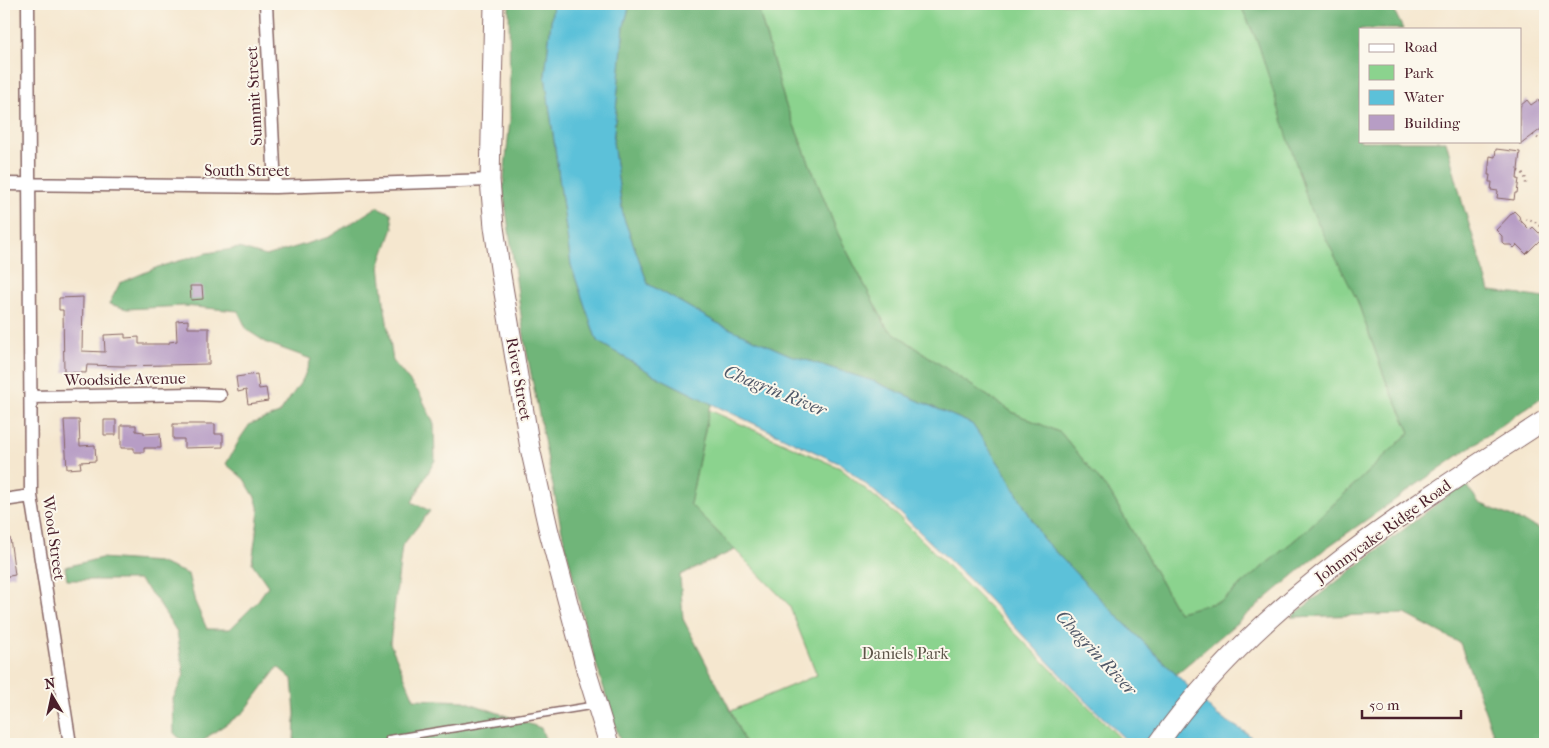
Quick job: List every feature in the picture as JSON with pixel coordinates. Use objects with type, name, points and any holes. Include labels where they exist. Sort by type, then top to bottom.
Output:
[{"type":"main road","name":"River Street","points":[[494,4],[490,180],[501,275],[530,448],[550,534],[587,673],[610,744]]},
{"type":"main road","name":"Johnnycake Ridge Road","points":[[1158,744],[1232,655],[1279,609],[1336,562],[1545,420]]},
{"type":"street","name":"Wood Street","points":[[28,4],[31,496],[70,744]]},
{"type":"street","name":"Summit Street","points":[[266,4],[275,187]]},
{"type":"street","name":"South Street","points":[[4,184],[275,187],[490,180]]},
{"type":"street","name":"Woodside Avenue","points":[[31,397],[220,394]]},
{"type":"street","points":[[4,500],[31,496]]},
{"type":"lane","points":[[389,739],[597,705]]},
{"type":"path","points":[[1533,135],[1540,139],[1545,139]]},
{"type":"path","points":[[1518,171],[1525,176],[1526,187]]},
{"type":"path","points":[[1521,222],[1527,219],[1534,221],[1545,234]]},
{"type":"green space","points":[[509,4],[553,4],[545,75],[571,265],[597,341],[654,375],[712,404],[709,410],[690,504],[735,550],[680,575],[683,619],[731,711],[745,744],[621,744],[587,634],[561,527],[525,343],[503,188],[510,120]]},
{"type":"green space","points":[[630,4],[757,4],[785,103],[838,234],[887,328],[1014,413],[1061,433],[1111,494],[1178,612],[1222,601],[1303,533],[1410,432],[1386,381],[1357,300],[1309,205],[1258,43],[1240,4],[1391,4],[1403,28],[1359,28],[1359,142],[1446,142],[1463,205],[1490,291],[1545,298],[1545,395],[1326,548],[1176,674],[1043,539],[1004,471],[972,424],[873,381],[790,355],[717,323],[648,284],[623,216],[613,142],[624,26]]},
{"type":"green space","points":[[757,4],[1240,4],[1258,43],[1357,300],[1386,381],[1410,432],[1303,533],[1222,601],[1178,612],[1111,494],[1061,433],[1014,413],[887,328],[838,234],[785,103]]},
{"type":"green space","points":[[377,207],[391,213],[393,228],[380,264],[393,361],[420,394],[434,424],[435,460],[412,502],[430,511],[402,546],[390,643],[414,699],[464,701],[541,728],[547,744],[294,744],[295,713],[292,679],[278,667],[244,712],[200,744],[185,744],[174,733],[173,699],[184,675],[177,632],[156,599],[139,580],[67,580],[65,567],[101,558],[158,562],[188,574],[195,602],[207,629],[230,629],[257,602],[268,586],[252,563],[259,511],[256,499],[244,479],[226,464],[250,424],[279,414],[303,379],[311,359],[267,343],[247,330],[238,311],[184,306],[127,309],[109,304],[120,283],[158,267],[207,253],[239,248],[266,256],[329,237]]},
{"type":"green space","name":"Daniels Park","points":[[709,410],[840,468],[898,516],[1126,744],[745,744],[731,711],[817,675],[789,605],[690,504]]},
{"type":"green space","points":[[1465,482],[1479,503],[1545,531],[1545,744],[1497,744],[1460,643],[1405,614],[1291,617]]},
{"type":"water","name":"Chagrin River","points":[[553,4],[630,4],[624,26],[613,142],[623,216],[648,284],[717,323],[790,355],[873,381],[972,424],[1004,471],[1043,539],[1109,608],[1217,715],[1248,734],[1257,744],[1130,744],[1078,693],[970,580],[900,513],[843,465],[654,375],[597,341],[571,265],[545,75]]},
{"type":"building","points":[[1527,100],[1531,105],[1538,100],[1545,108],[1545,126],[1520,145],[1520,142],[1522,142],[1522,104]]},
{"type":"building","points":[[1496,149],[1520,152],[1517,179],[1519,179],[1514,200],[1497,198],[1498,191],[1491,190],[1492,182],[1489,182],[1490,175],[1488,175],[1490,156],[1495,157]]},
{"type":"building","points":[[1514,211],[1530,230],[1533,227],[1543,237],[1526,254],[1517,245],[1514,248],[1511,245],[1505,245],[1502,242],[1502,236],[1496,230]]},
{"type":"building","points":[[190,286],[202,286],[203,299],[191,300]]},
{"type":"building","points":[[83,297],[82,351],[105,352],[104,335],[125,334],[125,338],[139,337],[139,344],[169,344],[169,342],[177,341],[176,321],[188,320],[188,328],[209,328],[209,364],[87,365],[86,373],[64,372],[63,310],[59,310],[59,298]]},
{"type":"building","points":[[257,374],[259,389],[266,388],[268,401],[248,404],[246,390],[238,392],[236,377]]},
{"type":"building","points":[[64,420],[79,420],[80,446],[95,445],[96,461],[80,462],[81,468],[67,469]]},
{"type":"building","points":[[104,420],[116,420],[116,435],[104,435]]},
{"type":"building","points":[[173,424],[215,424],[215,434],[223,434],[223,447],[184,448],[184,439],[173,439]]},
{"type":"building","points":[[121,425],[136,425],[136,431],[144,432],[144,434],[160,433],[161,448],[144,448],[144,452],[134,452],[134,448],[121,448]]},
{"type":"building","points":[[4,538],[10,538],[15,575],[4,577]]}]
